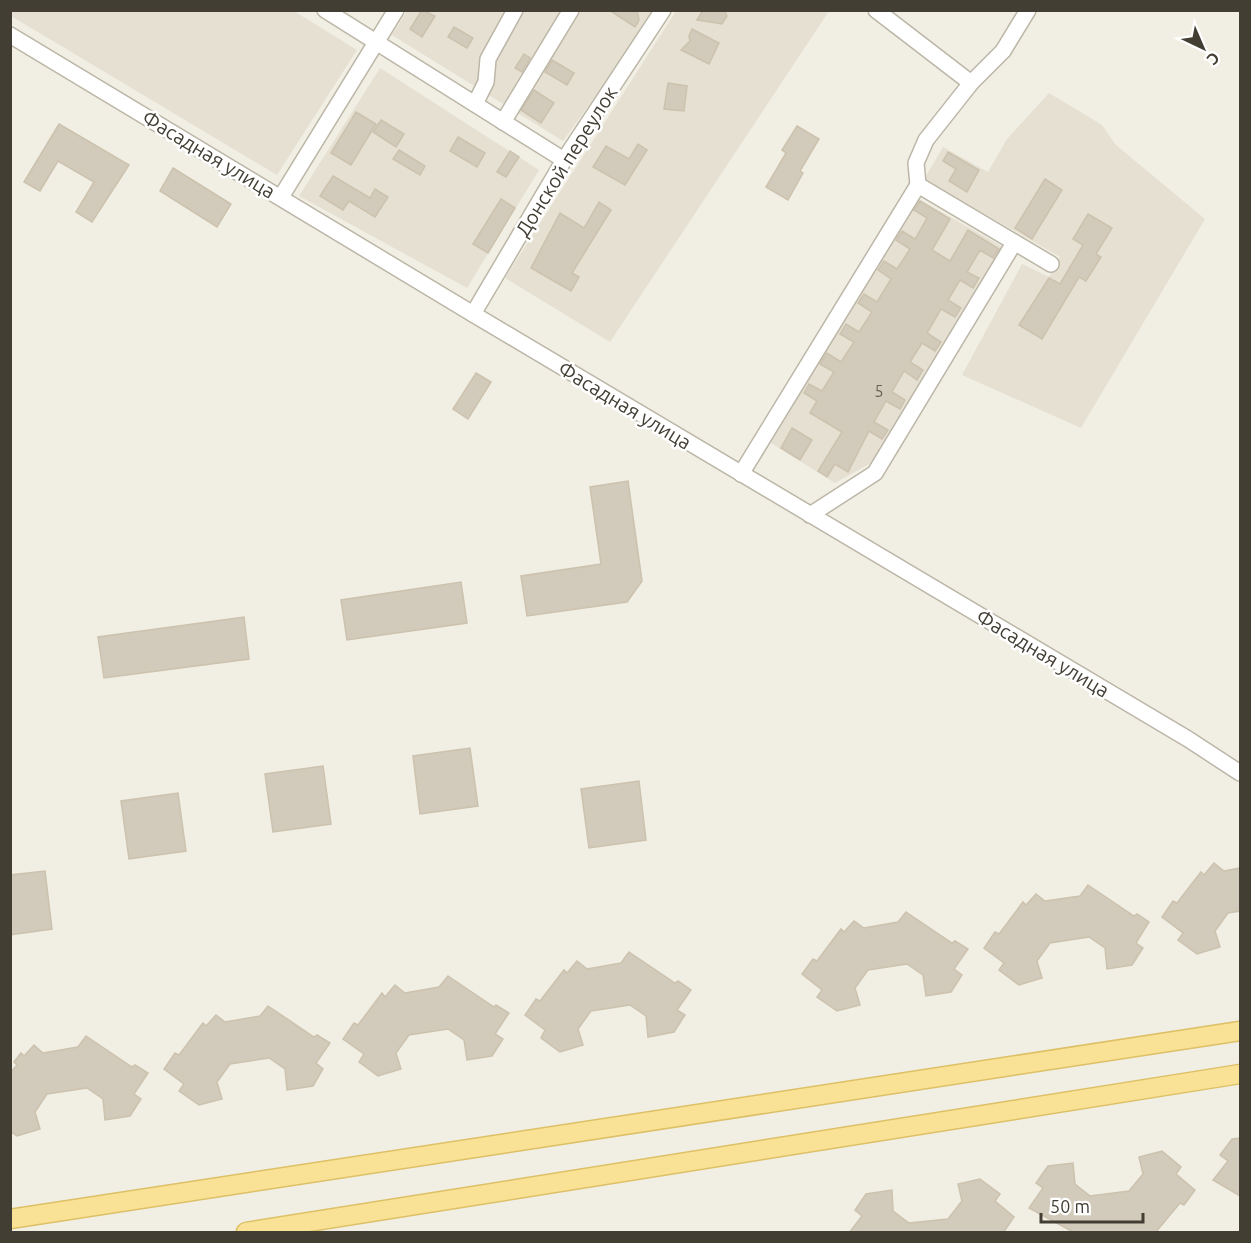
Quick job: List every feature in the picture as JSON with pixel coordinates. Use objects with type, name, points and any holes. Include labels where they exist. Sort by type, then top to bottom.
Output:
[{"type":"main road","points":[[10,1219],[1240,1031]]},
{"type":"main road","points":[[246,1233],[1240,1074]]},
{"type":"street","points":[[325,10],[564,160]]},
{"type":"street","points":[[281,198],[396,10]]},
{"type":"street","points":[[475,104],[486,82],[488,59],[515,10]]},
{"type":"street","points":[[503,122],[571,10]]},
{"type":"street","name":"Донской переулок","points":[[473,314],[564,160],[663,10]]},
{"type":"street","points":[[876,10],[971,83]]},
{"type":"street","points":[[741,474],[918,185],[916,163],[926,140],[971,83],[1003,51],[1028,10]]},
{"type":"street","name":"Фасадная улица","points":[[10,35],[473,314],[1188,739],[1240,773]]},
{"type":"street","points":[[918,185],[1051,264]]},
{"type":"street","points":[[810,515],[874,473],[1014,243]]},
{"type":"shaded area","points":[[11,10],[294,11],[357,50],[277,175],[11,16]]},
{"type":"shaded area","points":[[407,11],[657,11],[563,141],[392,35]]},
{"type":"shaded area","points":[[676,11],[829,11],[610,342],[505,278]]},
{"type":"shaded area","points":[[380,68],[539,170],[467,288],[299,196]]},
{"type":"shaded area","points":[[1049,93],[1102,125],[1116,145],[1205,219],[1081,428],[962,375],[1022,264],[1049,277],[1060,257],[924,179],[943,147],[988,172],[1007,139]]},
{"type":"shaded area","points":[[917,198],[1003,247],[871,463],[835,483],[771,443]]},
{"type":"building","points":[[422,10],[435,16],[422,37],[410,29]]},
{"type":"building","points":[[609,10],[637,10],[639,20],[635,27]]},
{"type":"building","points":[[703,10],[724,10],[727,16],[722,24],[697,20]]},
{"type":"building","points":[[454,27],[473,38],[467,48],[448,37]]},
{"type":"building","points":[[692,29],[719,43],[709,64],[681,50],[690,41],[689,36]]},
{"type":"building","points":[[524,54],[530,58],[522,72],[515,68]]},
{"type":"building","points":[[552,60],[574,73],[567,85],[545,72]]},
{"type":"building","points":[[668,83],[687,86],[684,111],[664,109]]},
{"type":"building","points":[[534,90],[554,103],[541,123],[521,110]]},
{"type":"building","points":[[356,112],[376,124],[351,165],[331,153]]},
{"type":"building","points":[[381,120],[404,134],[396,147],[373,132]]},
{"type":"building","points":[[59,124],[129,165],[92,222],[76,212],[94,182],[58,161],[40,191],[24,182]]},
{"type":"building","points":[[797,126],[819,139],[800,171],[803,173],[788,200],[766,187],[786,153],[782,150]]},
{"type":"building","points":[[458,137],[485,153],[477,167],[450,151]]},
{"type":"building","points":[[638,144],[647,150],[625,185],[593,167],[606,146],[629,159]]},
{"type":"building","points":[[399,150],[425,166],[420,175],[393,159]]},
{"type":"building","points":[[510,151],[519,157],[506,177],[497,172]]},
{"type":"building","points":[[948,152],[979,170],[967,192],[949,181],[956,169],[943,161]]},
{"type":"building","points":[[173,168],[231,204],[217,227],[160,191]]},
{"type":"building","points":[[333,176],[370,198],[375,189],[388,197],[375,217],[349,201],[343,210],[320,196]]},
{"type":"building","points":[[1045,179],[1062,190],[1032,239],[1015,228]]},
{"type":"building","points":[[501,199],[515,208],[488,253],[473,244]]},
{"type":"building","points":[[920,201],[950,219],[932,250],[950,261],[968,230],[999,249],[993,258],[980,250],[967,272],[979,278],[973,288],[960,280],[948,300],[961,308],[955,317],[941,309],[927,333],[941,342],[935,351],[922,343],[910,362],[923,370],[917,380],[904,371],[892,392],[905,400],[900,409],[886,401],[874,422],[888,430],[882,439],[869,431],[848,472],[835,464],[827,477],[818,471],[842,432],[810,413],[817,401],[804,393],[809,384],[822,391],[834,372],[820,364],[827,353],[841,362],[854,342],[840,334],[846,324],[859,332],[872,312],[858,303],[864,294],[877,302],[891,279],[878,270],[884,261],[897,269],[910,249],[896,240],[902,231],[915,239],[927,218],[914,210]]},
{"type":"building","points":[[599,202],[611,210],[572,273],[579,277],[571,291],[531,268],[560,213],[584,228]]},
{"type":"building","points":[[1088,214],[1112,228],[1096,254],[1101,257],[1086,281],[1079,277],[1042,339],[1019,325],[1049,278],[1060,284],[1083,245],[1073,239]]},
{"type":"building","points":[[476,373],[491,382],[468,419],[453,409]]},
{"type":"building","points":[[792,428],[812,440],[800,460],[781,448]]},
{"type":"building","points":[[628,481],[642,581],[627,602],[527,616],[521,576],[601,564],[590,487]]},
{"type":"building","points":[[461,582],[467,623],[347,640],[341,600]]},
{"type":"building","points":[[244,617],[249,659],[104,678],[98,637]]},
{"type":"building","points":[[470,748],[478,806],[420,814],[413,756]]},
{"type":"building","points":[[323,766],[331,824],[273,832],[265,774]]},
{"type":"building","points":[[639,781],[646,840],[589,848],[581,789]]},
{"type":"building","points":[[178,793],[186,851],[129,859],[121,801]]},
{"type":"building","points":[[1214,863],[1224,871],[1240,868],[1240,911],[1228,913],[1215,931],[1220,947],[1197,954],[1178,940],[1183,933],[1162,917],[1173,901],[1177,903],[1201,872],[1204,875]]},
{"type":"building","points":[[45,871],[52,929],[10,935],[10,875]]},
{"type":"building","points":[[1088,885],[1134,916],[1137,914],[1149,922],[1136,943],[1143,948],[1132,965],[1107,969],[1105,948],[1089,937],[1050,943],[1037,961],[1042,978],[1019,985],[999,970],[1004,963],[984,948],[995,932],[999,934],[1023,902],[1026,905],[1036,894],[1045,901],[1080,896]]},
{"type":"building","points":[[906,912],[952,943],[955,941],[968,949],[954,969],[962,975],[951,992],[926,996],[923,975],[907,964],[868,970],[855,988],[860,1005],[837,1011],[817,997],[822,990],[802,974],[813,959],[817,961],[841,929],[844,932],[854,921],[864,928],[898,922]]},
{"type":"building","points":[[629,952],[675,983],[678,981],[691,990],[677,1010],[685,1015],[674,1032],[648,1037],[646,1016],[630,1005],[591,1011],[578,1029],[583,1045],[560,1052],[541,1038],[545,1030],[525,1015],[536,999],[540,1001],[564,970],[567,973],[577,961],[587,969],[621,963]]},
{"type":"building","points":[[448,976],[494,1007],[496,1005],[509,1013],[495,1034],[503,1039],[492,1056],[467,1060],[464,1040],[448,1029],[409,1035],[396,1053],[401,1069],[378,1076],[359,1062],[364,1054],[343,1039],[354,1023],[358,1025],[382,993],[385,997],[395,985],[405,993],[439,987]]},
{"type":"building","points":[[268,1006],[314,1037],[317,1035],[330,1043],[316,1063],[323,1069],[313,1086],[287,1090],[285,1069],[269,1058],[230,1064],[217,1082],[222,1099],[199,1105],[179,1091],[184,1084],[164,1069],[175,1053],[179,1055],[203,1023],[206,1026],[216,1015],[225,1022],[260,1016]]},
{"type":"building","points":[[86,1036],[132,1067],[135,1065],[148,1073],[134,1094],[141,1099],[130,1116],[105,1120],[103,1099],[87,1088],[47,1094],[35,1112],[40,1129],[17,1136],[10,1131],[10,1073],[17,1065],[14,1062],[21,1053],[24,1056],[34,1045],[43,1053],[78,1047]]},
{"type":"building","points":[[1240,1138],[1240,1196],[1213,1180],[1228,1161],[1220,1155],[1232,1139]]},
{"type":"building","points":[[1162,1151],[1181,1167],[1176,1174],[1195,1190],[1184,1205],[1180,1203],[1155,1233],[1075,1233],[1029,1208],[1043,1188],[1036,1183],[1048,1166],[1073,1163],[1075,1184],[1090,1196],[1129,1191],[1143,1174],[1139,1157]]},
{"type":"building","points":[[980,1179],[1000,1194],[995,1201],[1014,1217],[1003,1233],[849,1233],[862,1216],[855,1210],[866,1194],[892,1190],[893,1211],[909,1223],[948,1219],[962,1201],[958,1184]]}]
